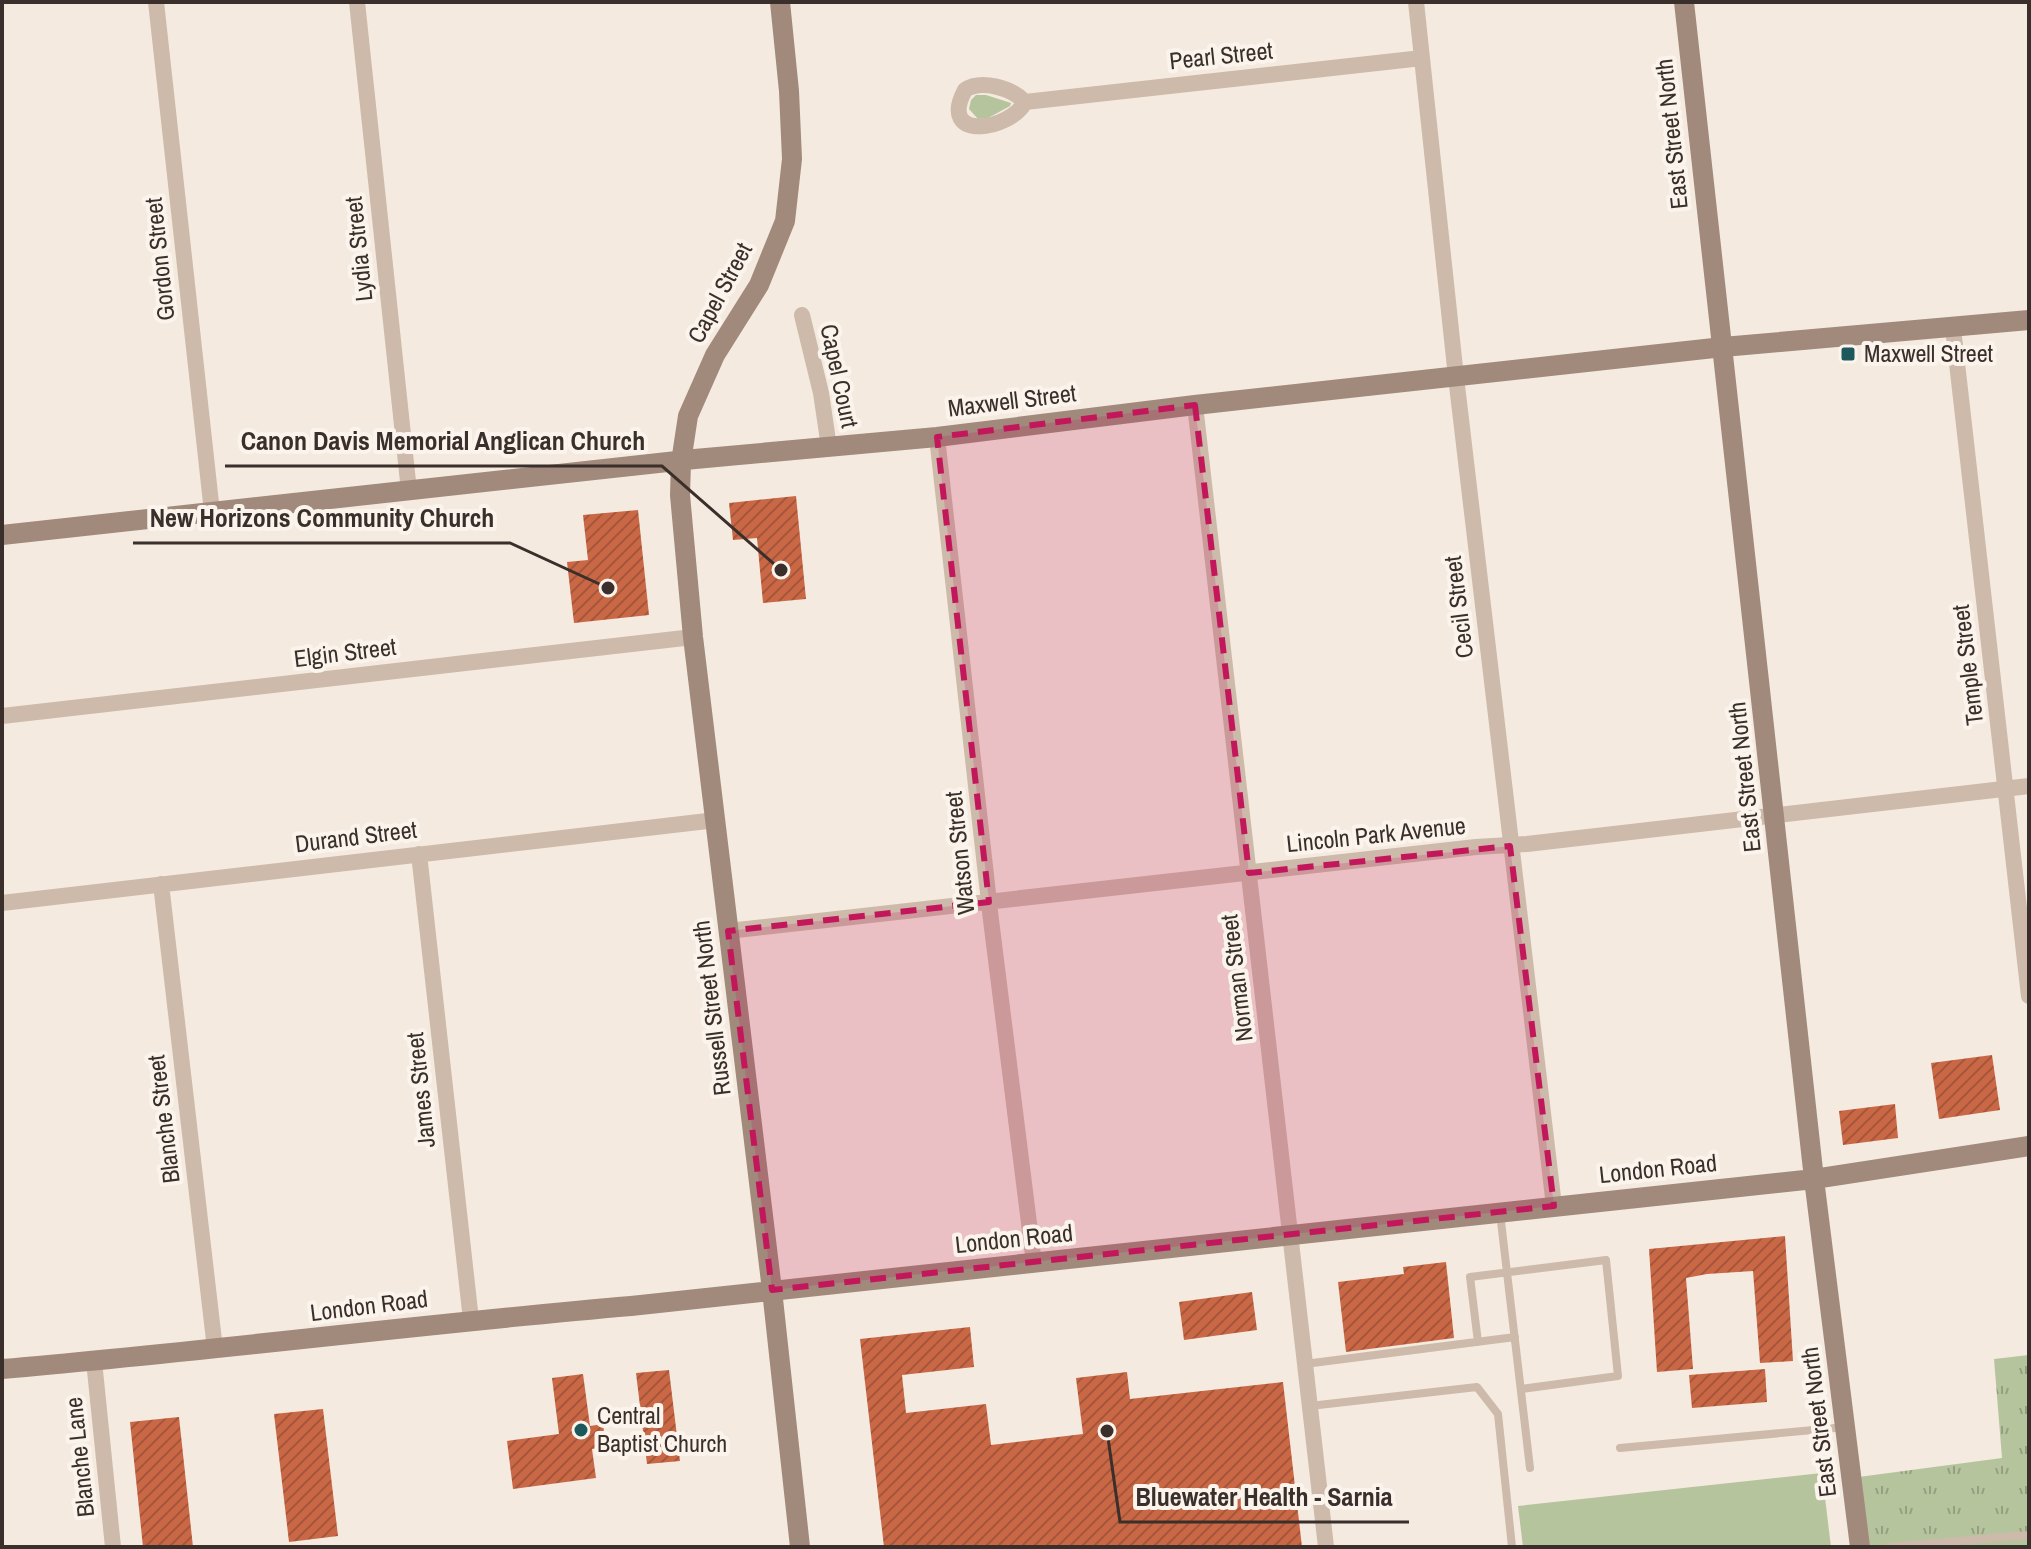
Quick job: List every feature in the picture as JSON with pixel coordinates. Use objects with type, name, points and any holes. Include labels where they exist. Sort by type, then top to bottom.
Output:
[{"type":"street","name":"Gordon Street","points":[[156,2],[212,512]]},
{"type":"street","name":"Lydia Street","points":[[357,2],[409,491]]},
{"type":"street","name":"Capel Street","points":[[681,462],[688,416],[715,355],[759,285],[785,221],[792,159],[780,2]]},
{"type":"street","name":"Cecil Street","points":[[1416,2],[1456,377],[1554,1206]]},
{"type":"street","name":"East Street North","points":[[1684,2],[1814,1179],[1860,1547]]},
{"type":"street","name":"Pearl Street","points":[[1025,102],[1422,58]]},
{"type":"street","name":"Capel Court","points":[[802,315],[821,393],[829,447]]},
{"type":"street","name":"Maxwell Street","points":[[2,535],[937,437],[1195,405],[1723,347],[2029,320]]},
{"type":"street","name":"Temple Street","points":[[1953,328],[2029,996]]},
{"type":"street","name":"Norman Street","points":[[1195,405],[1326,1547]]},
{"type":"street","name":"Watson Street","points":[[937,437],[989,902],[1034,1263]]},
{"type":"street","name":"Russell Street North","points":[[681,462],[680,495],[693,637],[800,1547]]},
{"type":"street","name":"Elgin Street","points":[[2,716],[693,637]]},
{"type":"street","name":"Lincoln Park Avenue","points":[[728,931],[2029,786]]},
{"type":"street","name":"Durand Street","points":[[2,903],[716,820]]},
{"type":"street","name":"James Street","points":[[419,854],[471,1320]]},
{"type":"street","name":"Blanche Street","points":[[161,884],[215,1349]]},
{"type":"street","name":"London Road","points":[[2,1369],[631,1306],[1814,1179],[2029,1146]]},
{"type":"street","name":"Blanche Lane","points":[[94,1361],[113,1547]]},
{"type":"lane","points":[[1500,1212],[1530,1468]]},
{"type":"lane","points":[[1478,1342],[1470,1277],[1606,1260],[1618,1376],[1521,1389]]},
{"type":"lane","points":[[1305,1364],[1515,1337]]},
{"type":"lane","points":[[1310,1406],[1477,1387],[1498,1414],[1512,1547]]},
{"type":"lane","points":[[1620,1448],[1846,1427]]},
{"type":"lane","points":[[1888,1547],[2029,1535]]},
{"type":"highlighted area","points":[[1195,405],[1249,873],[1510,846],[1554,1206],[772,1290],[728,931],[989,902],[937,437]]},
{"type":"green space","points":[[976,95],[1011,103],[988,118],[978,119],[969,109]]},
{"type":"green space","points":[[2029,1355],[2029,1547],[1859,1547],[1851,1478],[2002,1458],[1994,1359]]},
{"type":"green space","points":[[1822,1473],[1831,1547],[1523,1547],[1518,1506]]},
{"type":"building","points":[[796,496],[806,599],[763,603],[757,538],[733,540],[729,503]]},
{"type":"building","points":[[638,510],[649,615],[574,623],[567,562],[588,560],[583,515]]},
{"type":"building","points":[[1992,1055],[2000,1110],[1939,1119],[1931,1063]]},
{"type":"building","points":[[1895,1104],[1898,1138],[1843,1145],[1839,1111]]},
{"type":"building","points":[[1785,1236],[1793,1361],[1760,1363],[1753,1271],[1707,1274],[1686,1278],[1693,1369],[1657,1372],[1649,1249]]},
{"type":"building","points":[[1446,1262],[1454,1338],[1346,1352],[1338,1282],[1404,1274],[1403,1267]]},
{"type":"building","points":[[1252,1292],[1257,1330],[1184,1340],[1179,1302]]},
{"type":"building","points":[[970,1327],[974,1367],[902,1375],[906,1413],[986,1404],[991,1445],[1083,1434],[1076,1378],[1127,1372],[1130,1399],[1283,1382],[1302,1547],[884,1547],[860,1339]]},
{"type":"building","points":[[1765,1369],[1767,1402],[1692,1408],[1689,1375]]},
{"type":"building","points":[[669,1370],[680,1461],[647,1464],[636,1373]]},
{"type":"building","name":"Central Baptist Church","points":[[583,1374],[590,1426],[603,1424],[606,1447],[592,1449],[596,1478],[513,1489],[507,1441],[559,1434],[552,1378]]},
{"type":"building","points":[[323,1409],[338,1536],[289,1542],[274,1414]]},
{"type":"building","points":[[179,1417],[193,1547],[143,1547],[130,1422]]},
{"type":"place","name":"Maxwell Street","points":[[1848,354]]},
{"type":"place","name":"Canon Davis Memorial Anglican Church","points":[[781,570]]},
{"type":"place","name":"New Horizons Community Church","points":[[608,588]]},
{"type":"place","name":"Central Baptist Church","points":[[581,1430]]},
{"type":"place","name":"Bluewater Health - Sarnia","points":[[1107,1431]]}]
